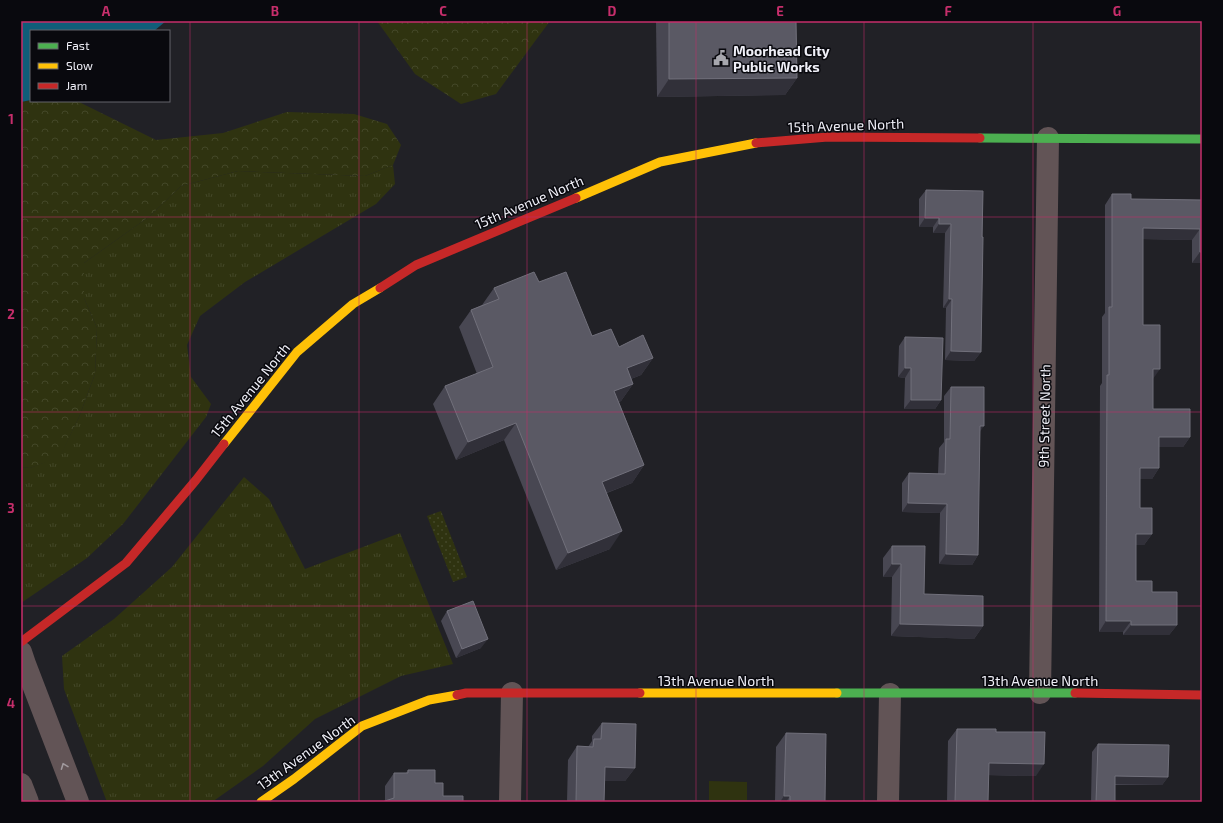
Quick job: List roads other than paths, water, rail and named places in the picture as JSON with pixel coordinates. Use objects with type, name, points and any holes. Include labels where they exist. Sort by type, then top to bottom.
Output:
[{"type":"main road","name":"15th Avenue North","points":[[21,642],[126,563],[196,480],[297,352],[353,304],[416,265],[660,162],[756,143],[828,137],[1202,139]]},
{"type":"main road","name":"13th Avenue North","points":[[261,802],[294,779],[362,726],[429,700],[466,693],[1040,693],[1202,695]]},
{"type":"street","name":"9th Street North","points":[[1040,693],[1048,138]]},
{"type":"street","points":[[21,652],[78,802]]},
{"type":"street","points":[[510,802],[512,694]]},
{"type":"street","points":[[888,802],[890,694]]},
{"type":"street","points":[[21,784],[28,802]]},
{"type":"water","points":[[21,21],[166,21],[155,30],[30,30],[30,100],[21,102]]},
{"type":"place","name":"Moorhead City Public Works","points":[[721,58]]}]
